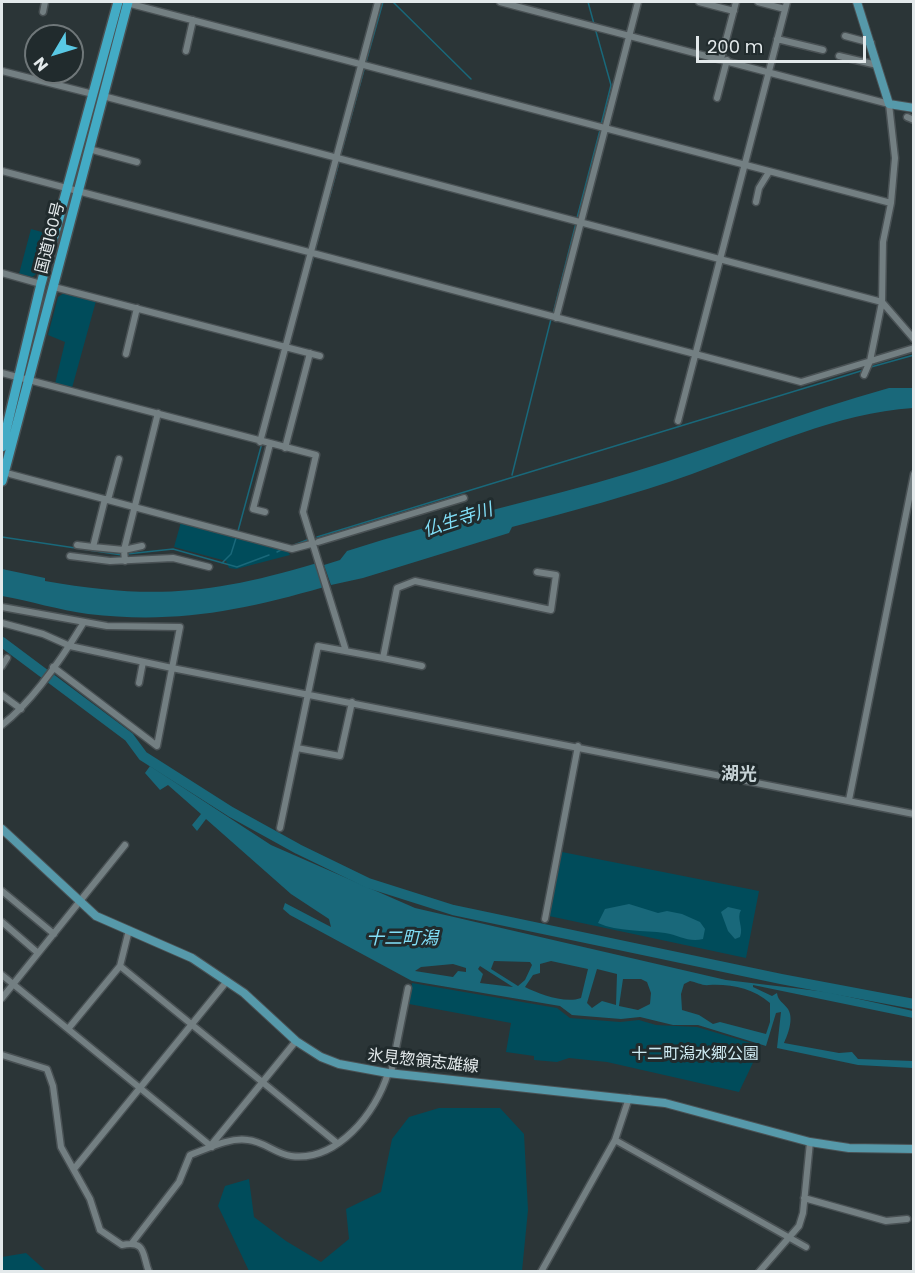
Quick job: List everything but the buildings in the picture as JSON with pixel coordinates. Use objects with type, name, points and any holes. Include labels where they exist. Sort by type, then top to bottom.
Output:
[{"type":"highway","name":"国道160号","points":[[2,447],[54,287],[73,189],[124,2]]},
{"type":"highway","name":"国道160号","points":[[2,481],[41,284],[88,148],[98,95]]},
{"type":"main road","points":[[857,2],[889,104],[914,108]]},
{"type":"main road","name":"氷見惣領志雄線","points":[[2,829],[96,916],[192,958],[227,981],[296,1041],[321,1057],[339,1064],[389,1073],[665,1103],[810,1142],[849,1149],[914,1149]]},
{"type":"street","points":[[43,12],[45,2]]},
{"type":"street","points":[[124,2],[891,203]]},
{"type":"street","points":[[260,442],[378,2]]},
{"type":"street","points":[[500,2],[889,104],[895,158],[891,203],[884,242],[882,302],[870,361],[864,375]]},
{"type":"street","points":[[556,318],[638,2]]},
{"type":"street","points":[[699,2],[734,11]]},
{"type":"street","points":[[717,98],[736,2]]},
{"type":"street","points":[[758,2],[785,9]]},
{"type":"street","points":[[678,421],[743,165],[788,2]]},
{"type":"street","points":[[186,51],[193,20]]},
{"type":"street","points":[[845,36],[871,44]]},
{"type":"street","points":[[777,39],[823,50]]},
{"type":"street","points":[[839,56],[877,65]]},
{"type":"street","points":[[2,70],[882,302],[914,339]]},
{"type":"street","points":[[88,148],[137,162]]},
{"type":"street","points":[[2,171],[801,382],[914,348]]},
{"type":"street","points":[[756,202],[759,188],[769,172]]},
{"type":"street","points":[[2,273],[41,284]]},
{"type":"street","points":[[54,287],[320,356]]},
{"type":"street","points":[[126,354],[137,308]]},
{"type":"street","points":[[285,448],[310,353]]},
{"type":"street","points":[[2,373],[316,455],[303,512],[346,651]]},
{"type":"street","points":[[125,561],[124,550],[158,413]]},
{"type":"street","points":[[265,512],[253,509],[270,444]]},
{"type":"street","points":[[93,547],[119,459]]},
{"type":"street","points":[[10,474],[292,549],[464,498]]},
{"type":"street","points":[[849,800],[914,474]]},
{"type":"street","points":[[77,545],[124,550],[142,546]]},
{"type":"street","points":[[70,556],[125,561],[173,558],[209,567]]},
{"type":"street","points":[[383,657],[397,588],[415,581],[551,610],[555,574],[537,572]]},
{"type":"street","points":[[2,607],[84,622],[142,627],[180,627],[157,746],[53,667]]},
{"type":"street","points":[[2,724],[21,709],[70,646],[84,622]]},
{"type":"street","points":[[2,623],[43,634],[70,646],[143,662],[914,814]]},
{"type":"street","points":[[280,828],[318,646],[422,666]]},
{"type":"street","points":[[2,666],[7,658]]},
{"type":"street","points":[[139,683],[143,662]]},
{"type":"street","points":[[2,695],[21,709]]},
{"type":"street","points":[[297,748],[340,756],[352,702]]},
{"type":"street","points":[[545,918],[578,746]]},
{"type":"street","points":[[2,998],[125,845]]},
{"type":"street","points":[[2,891],[54,934]]},
{"type":"street","points":[[2,922],[38,953]]},
{"type":"street","points":[[68,1029],[120,966],[129,930]]},
{"type":"street","points":[[120,966],[337,1143]]},
{"type":"street","points":[[2,975],[212,1146]]},
{"type":"street","points":[[74,1169],[227,981]]},
{"type":"street","points":[[132,1243],[179,1182],[190,1155],[212,1146],[248,1140],[288,1156],[308,1157],[337,1143],[353,1132],[368,1113],[389,1073],[408,988]]},
{"type":"street","points":[[212,1146],[296,1041]]},
{"type":"street","points":[[2,1055],[47,1070],[53,1086],[61,1147],[90,1198],[100,1230],[122,1245],[132,1243],[141,1247],[149,1272]]},
{"type":"street","points":[[544,1270],[615,1140],[628,1098]]},
{"type":"street","points":[[615,1140],[806,1247]]},
{"type":"street","points":[[759,1272],[799,1226],[810,1142]]},
{"type":"street","points":[[804,1198],[886,1221],[907,1219]]},
{"type":"green space","points":[[31,229],[49,234],[42,264],[32,277],[19,274]]},
{"type":"green space","points":[[64,293],[96,301],[72,388],[55,384],[65,342],[48,335],[58,297]]},
{"type":"green space","points":[[181,522],[287,550],[290,555],[236,569],[229,568],[226,561],[174,547]]},
{"type":"green space","points":[[562,852],[759,891],[746,958],[549,916]]},
{"type":"green space","name":"十二町潟水郷公園","points":[[412,983],[557,1008],[570,1018],[620,1022],[639,1020],[656,1025],[697,1027],[761,1046],[739,1092],[607,1062],[569,1058],[557,1062],[534,1060],[534,1056],[506,1052],[511,1023],[409,1004]]},
{"type":"green space","points":[[439,1108],[500,1108],[524,1134],[528,1210],[522,1271],[249,1271],[218,1206],[225,1186],[249,1179],[254,1217],[286,1241],[321,1262],[349,1239],[346,1209],[381,1192],[392,1139],[409,1117]]},
{"type":"green space","points":[[26,1253],[46,1271],[2,1271],[2,1257]]},
{"type":"water","name":"仏生寺川","points":[[889,388],[913,388],[913,408],[885,411],[828,424],[670,482],[512,527],[509,533],[363,578],[331,585],[324,565],[340,560],[347,551],[382,540],[633,472]]},
{"type":"water","points":[[317,563],[324,587],[264,603],[208,613],[120,617],[88,614],[2,596],[2,569],[45,578],[45,581],[83,587],[151,592],[182,591],[246,582]]},
{"type":"water","name":"十二町潟","points":[[150,766],[271,845],[415,908],[726,980],[827,992],[913,1011],[913,1018],[753,985],[772,996],[777,993],[788,1009],[790,1013],[789,1031],[784,1043],[839,1053],[852,1052],[858,1059],[913,1061],[913,1068],[858,1065],[777,1048],[781,1012],[776,1013],[766,1046],[698,1025],[673,1025],[640,1017],[621,1019],[572,1015],[560,1006],[412,981],[290,915],[283,909],[285,903],[331,927],[329,919],[291,894],[206,819],[197,831],[192,825],[201,814],[168,785],[160,790],[145,773]],"holes":[[[494,961],[530,962],[532,965],[525,980],[518,986],[491,969]],[[551,961],[588,969],[581,998],[575,1000],[552,997],[525,987],[533,975],[540,973],[540,964]],[[453,964],[466,968],[466,972],[458,971],[453,977],[415,971],[421,967]],[[480,966],[513,987],[480,983],[483,974],[478,969]],[[597,969],[617,974],[616,1005],[602,1001],[592,1008],[587,1003]],[[623,979],[641,979],[647,982],[651,993],[650,1004],[638,1010],[619,1006]],[[690,981],[704,985],[734,986],[749,990],[770,1003],[770,1022],[766,1034],[720,1022],[713,1024],[699,1015],[682,1010],[681,994],[684,984]]]},
{"type":"water","points":[[629,904],[658,913],[667,911],[682,914],[700,922],[705,929],[703,939],[693,940],[665,933],[622,929],[598,923],[605,909]]},
{"type":"water","points":[[728,907],[741,910],[739,917],[741,933],[740,937],[735,939],[728,931],[721,912]]},
{"type":"waterway","points":[[366,62],[383,2]]},
{"type":"waterway","points":[[393,2],[471,79]]},
{"type":"waterway","points":[[588,2],[594,24]]},
{"type":"waterway","points":[[595,28],[611,85],[601,125]]},
{"type":"waterway","points":[[340,157],[365,66]]},
{"type":"waterway","points":[[577,218],[600,130]]},
{"type":"waterway","points":[[315,250],[339,162]]},
{"type":"waterway","points":[[553,314],[576,223]]},
{"type":"waterway","points":[[301,299],[314,255]]},
{"type":"waterway","points":[[512,475],[551,319]]},
{"type":"waterway","points":[[871,367],[914,355]]},
{"type":"waterway","points":[[317,537],[864,370]]},
{"type":"waterway","points":[[238,531],[262,443]]},
{"type":"waterway","points":[[222,563],[231,554],[237,535]]},
{"type":"waterway","points":[[2,537],[122,555]]},
{"type":"waterway","points":[[294,545],[307,540]]},
{"type":"waterway","points":[[127,554],[173,549],[237,567],[269,555]]},
{"type":"waterway","points":[[277,552],[281,550]]},
{"type":"waterway","name":"十二町潟","points":[[2,642],[129,737],[143,756],[231,812],[298,849],[368,883],[453,910],[781,979],[914,1004]]},
{"type":"district","name":"湖光","points":[[739,775]]}]
